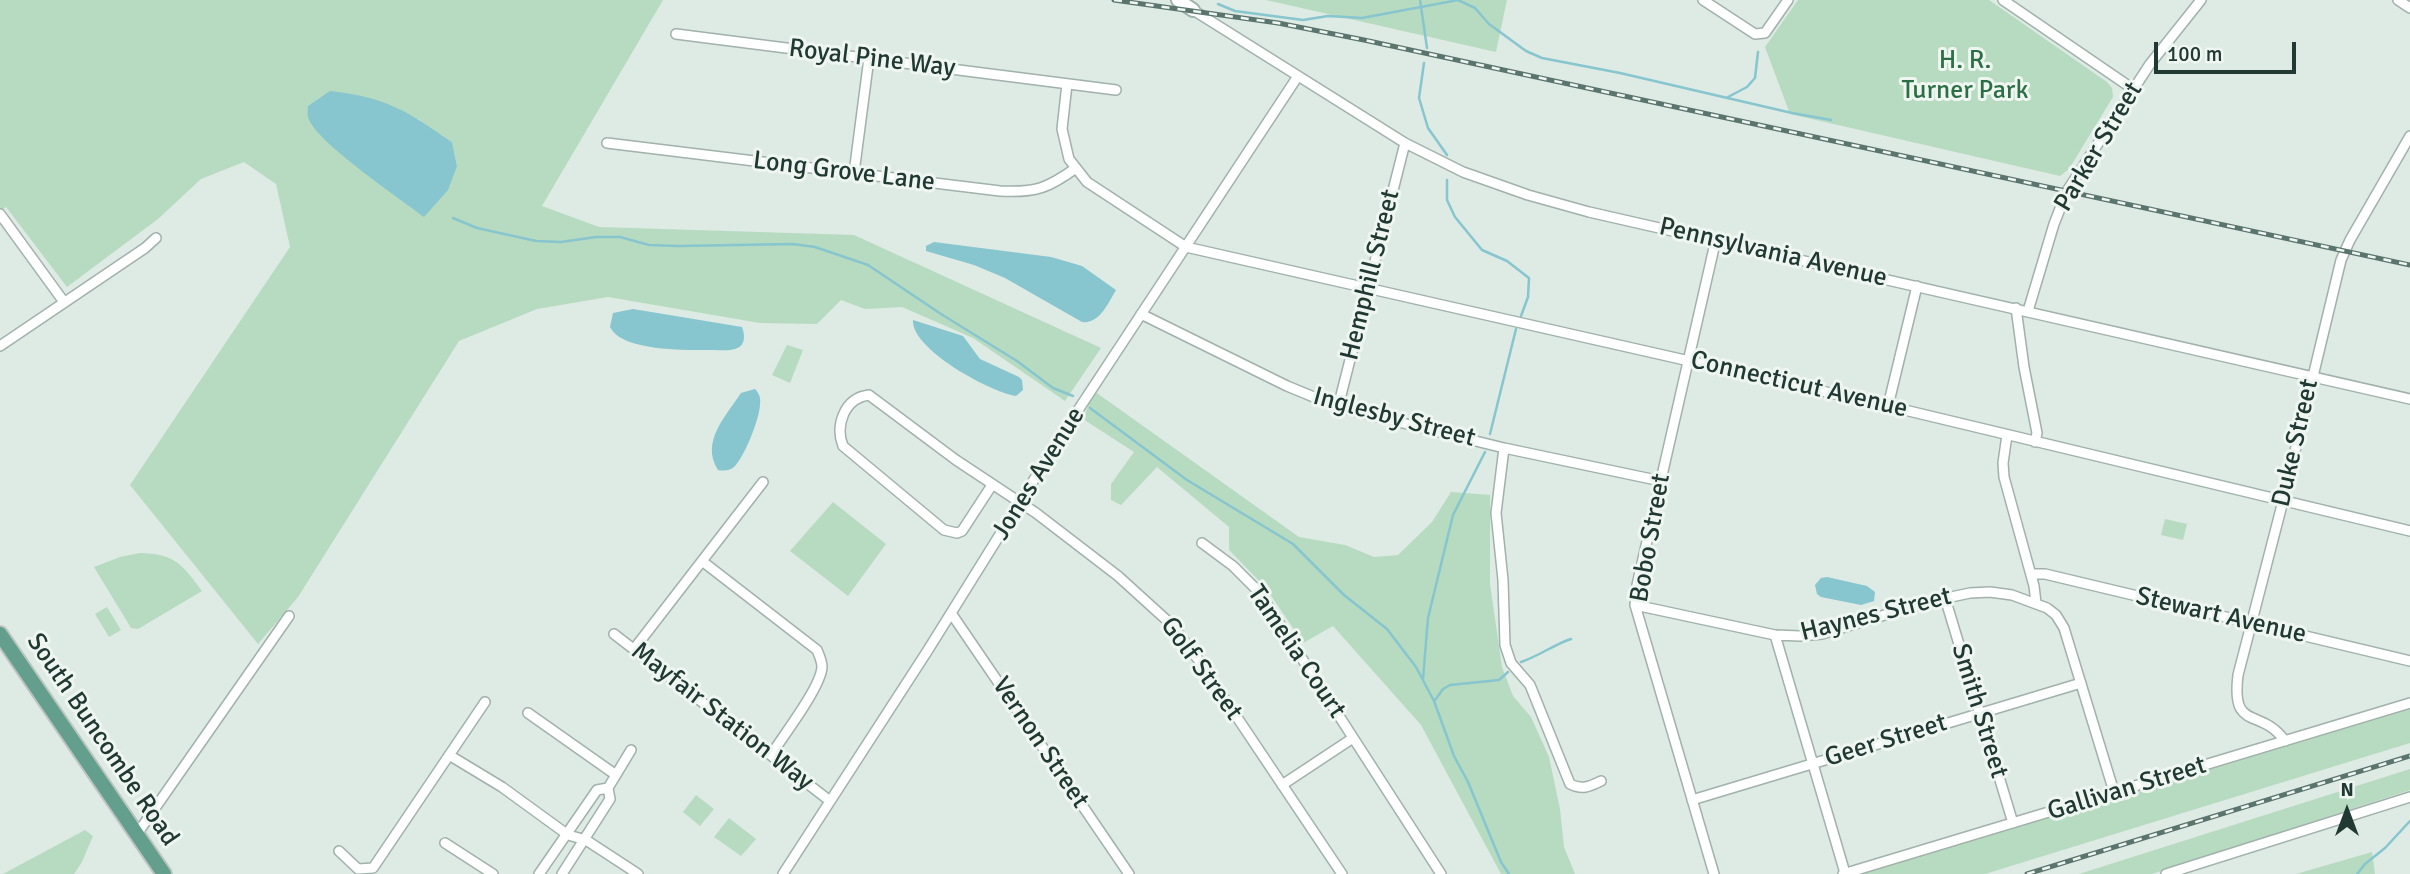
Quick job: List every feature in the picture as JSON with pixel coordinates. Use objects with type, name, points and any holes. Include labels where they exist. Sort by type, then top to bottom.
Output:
[{"type":"main road","name":"South Buncombe Road","points":[[0,634],[164,874]]},
{"type":"street","name":"Pennsylvania Avenue","points":[[1178,0],[1405,143],[1463,172],[1528,195],[1589,212],[2410,399]]},
{"type":"street","points":[[1703,0],[1751,33],[1765,33],[1788,0]]},
{"type":"street","points":[[2003,0],[2133,89]]},
{"type":"street","name":"Parker Street","points":[[2028,311],[2063,199],[2133,89],[2200,0]]},
{"type":"street","points":[[2398,0],[2410,8]]},
{"type":"street","name":"Royal Pine Way","points":[[676,34],[1116,90]]},
{"type":"street","points":[[854,173],[869,58]]},
{"type":"street","name":"Jones Avenue","points":[[783,874],[1141,314],[1298,76]]},
{"type":"street","points":[[1068,84],[1062,129],[1069,159],[1087,182],[1186,247]]},
{"type":"street","name":"Duke Street","points":[[2285,741],[2276,731],[2238,708],[2238,674],[2341,260],[2410,136]]},
{"type":"street","name":"Long Grove Lane","points":[[607,143],[1028,193],[1050,187],[1076,168]]},
{"type":"street","name":"Hemphill Street","points":[[1338,407],[1405,143]]},
{"type":"street","points":[[0,214],[64,302]]},
{"type":"street","points":[[0,346],[156,238]]},
{"type":"street","name":"Bobo Street","points":[[1714,874],[1635,605],[1716,239]]},
{"type":"street","name":"Connecticut Avenue","points":[[1186,247],[1888,406],[2410,531]]},
{"type":"street","points":[[1888,406],[1917,286]]},
{"type":"street","points":[[2016,308],[2037,433],[2035,442]]},
{"type":"street","name":"Inglesby Street","points":[[1141,314],[1287,386],[1338,407],[1504,448],[1661,481]]},
{"type":"street","name":"Golf Street","points":[[992,485],[962,531],[957,533],[944,530],[843,446],[839,435],[840,424],[847,407],[856,399],[869,395],[992,485],[1037,513],[1118,576],[1172,625],[1342,874]]},
{"type":"street","points":[[2007,435],[2004,477],[2031,574],[2036,603],[2052,611],[2061,622],[2114,792]]},
{"type":"street","points":[[1504,448],[1496,513],[1503,580],[1505,645],[1511,663],[1530,685],[1570,784],[1578,788],[1601,781]]},
{"type":"street","points":[[635,649],[763,482]]},
{"type":"street","name":"Tamelia Court","points":[[1202,543],[1233,566],[1259,592],[1441,874]]},
{"type":"street","points":[[702,561],[817,650],[820,658],[822,668],[815,686],[771,755]]},
{"type":"street","name":"Stewart Avenue","points":[[2031,574],[2045,574],[2410,661]]},
{"type":"street","name":"Haynes Street","points":[[1635,605],[1775,635],[1800,636],[1822,634],[1970,593],[2011,595],[2036,603]]},
{"type":"street","name":"Smith Street","points":[[1945,598],[2012,823]]},
{"type":"street","name":"Vernon Street","points":[[951,614],[1129,874]]},
{"type":"street","points":[[137,834],[289,616]]},
{"type":"street","name":"Mayfair Station Way","points":[[614,634],[830,801]]},
{"type":"street","points":[[1775,635],[1844,874]]},
{"type":"street","name":"Geer Street","points":[[1692,800],[2081,683]]},
{"type":"street","points":[[339,851],[358,869],[373,868],[485,702]]},
{"type":"street","name":"Gallivan Street","points":[[1844,874],[2410,704]]},
{"type":"street","points":[[528,713],[616,775]]},
{"type":"street","points":[[1282,785],[1353,738]]},
{"type":"street","points":[[562,874],[610,799],[608,788],[631,750]]},
{"type":"street","points":[[449,755],[502,787],[568,835],[586,840],[638,874]]},
{"type":"street","points":[[539,874],[597,790],[608,788]]},
{"type":"street","points":[[2166,874],[2410,797]]},
{"type":"street","points":[[445,843],[493,874]]},
{"type":"green space","points":[[0,0],[663,0],[542,206],[599,227],[854,235],[1101,348],[1065,401],[973,338],[902,307],[865,309],[841,300],[817,324],[760,323],[608,297],[537,309],[459,341],[298,597],[258,644],[130,485],[290,247],[276,184],[244,162],[201,179],[158,219],[67,287],[6,207],[0,211]],"holes":[[[418,119],[452,142],[457,166],[349,159],[342,155]]]},
{"type":"green space","points":[[1266,0],[1507,0],[1496,52]]},
{"type":"green space","name":"H. R. Turner Park","points":[[1798,0],[1989,0],[2107,82],[2112,88],[2113,97],[2069,169],[2060,176],[1790,114],[1765,47]]},
{"type":"green space","points":[[787,345],[803,350],[790,383],[772,375]]},
{"type":"green space","points":[[1094,391],[1299,537],[1345,545],[1374,557],[1398,555],[1432,522],[1451,492],[1490,495],[1490,584],[1502,667],[1513,696],[1531,717],[1549,757],[1560,809],[1564,847],[1575,874],[1501,874],[1421,725],[1333,626],[1303,643],[1266,588],[1229,550],[1229,527],[1157,467],[1121,505],[1111,500],[1111,484],[1134,452],[1083,419]]},
{"type":"green space","points":[[833,502],[886,544],[848,596],[790,551]]},
{"type":"green space","points":[[2165,519],[2187,524],[2183,540],[2161,535]]},
{"type":"green space","points":[[140,553],[162,556],[177,562],[202,591],[138,629],[131,628],[94,567]]},
{"type":"green space","points":[[107,607],[121,630],[109,637],[95,614]]},
{"type":"green space","points":[[2410,708],[2410,743],[1985,874],[1846,874]]},
{"type":"green space","points":[[2410,769],[2410,790],[2152,874],[2079,874]]},
{"type":"green space","points":[[696,795],[714,809],[700,826],[683,812]]},
{"type":"green space","points":[[729,818],[756,839],[741,856],[714,837]]},
{"type":"green space","points":[[85,830],[93,836],[74,874],[3,874]]},
{"type":"green space","points":[[2372,852],[2375,874],[2296,874]]},
{"type":"water","points":[[330,91],[366,97],[395,107],[452,142],[457,166],[448,190],[424,217],[341,154],[314,127],[308,117],[308,106]]},
{"type":"water","points":[[934,242],[1051,257],[1082,266],[1116,290],[1099,316],[1094,320],[1082,322],[1005,278],[974,265],[926,251],[926,246]]},
{"type":"water","points":[[633,309],[742,327],[744,340],[739,348],[733,350],[673,349],[642,345],[617,335],[610,327],[613,313]]},
{"type":"water","points":[[913,320],[963,336],[980,359],[1019,377],[1023,390],[1016,396],[971,378],[925,344],[916,331]]},
{"type":"water","points":[[755,389],[760,398],[759,410],[747,447],[734,467],[718,470],[712,449],[717,430],[741,393]]},
{"type":"water","points":[[1821,578],[1867,586],[1875,592],[1874,601],[1861,605],[1821,597],[1817,594],[1815,585]]},
{"type":"waterway","points":[[1420,0],[1427,48]]},
{"type":"waterway","points":[[1218,4],[1235,11],[1303,20],[1328,16],[1362,18],[1458,0],[1475,8],[1489,24],[1526,51],[1542,58],[1831,120]]},
{"type":"waterway","points":[[1728,97],[1747,87],[1755,78],[1758,52]]},
{"type":"waterway","points":[[1424,63],[1419,98],[1428,128],[1447,155]]},
{"type":"waterway","points":[[1447,180],[1447,200],[1455,217],[1482,250],[1507,261],[1529,278],[1528,297],[1521,316]]},
{"type":"waterway","points":[[453,218],[477,228],[536,241],[561,242],[620,237],[649,245],[793,244],[815,247],[868,265],[1017,361],[1053,388],[1073,396]]},
{"type":"waterway","points":[[1490,434],[1516,329]]},
{"type":"waterway","points":[[1090,408],[1187,480],[1293,544],[1344,595],[1387,629],[1416,667],[1434,701],[1454,756],[1468,782],[1501,862],[1509,874]]},
{"type":"waterway","points":[[1423,679],[1428,618],[1453,515],[1485,452]]},
{"type":"waterway","points":[[1521,662],[1571,639]]},
{"type":"waterway","points":[[1435,700],[1443,689],[1450,685],[1499,680],[1508,672]]},
{"type":"waterway","points":[[2357,874],[2410,821]]},
{"type":"railway","points":[[1114,0],[1278,23],[1364,40],[2410,265]]},
{"type":"railway","points":[[2027,874],[2410,756]]}]
